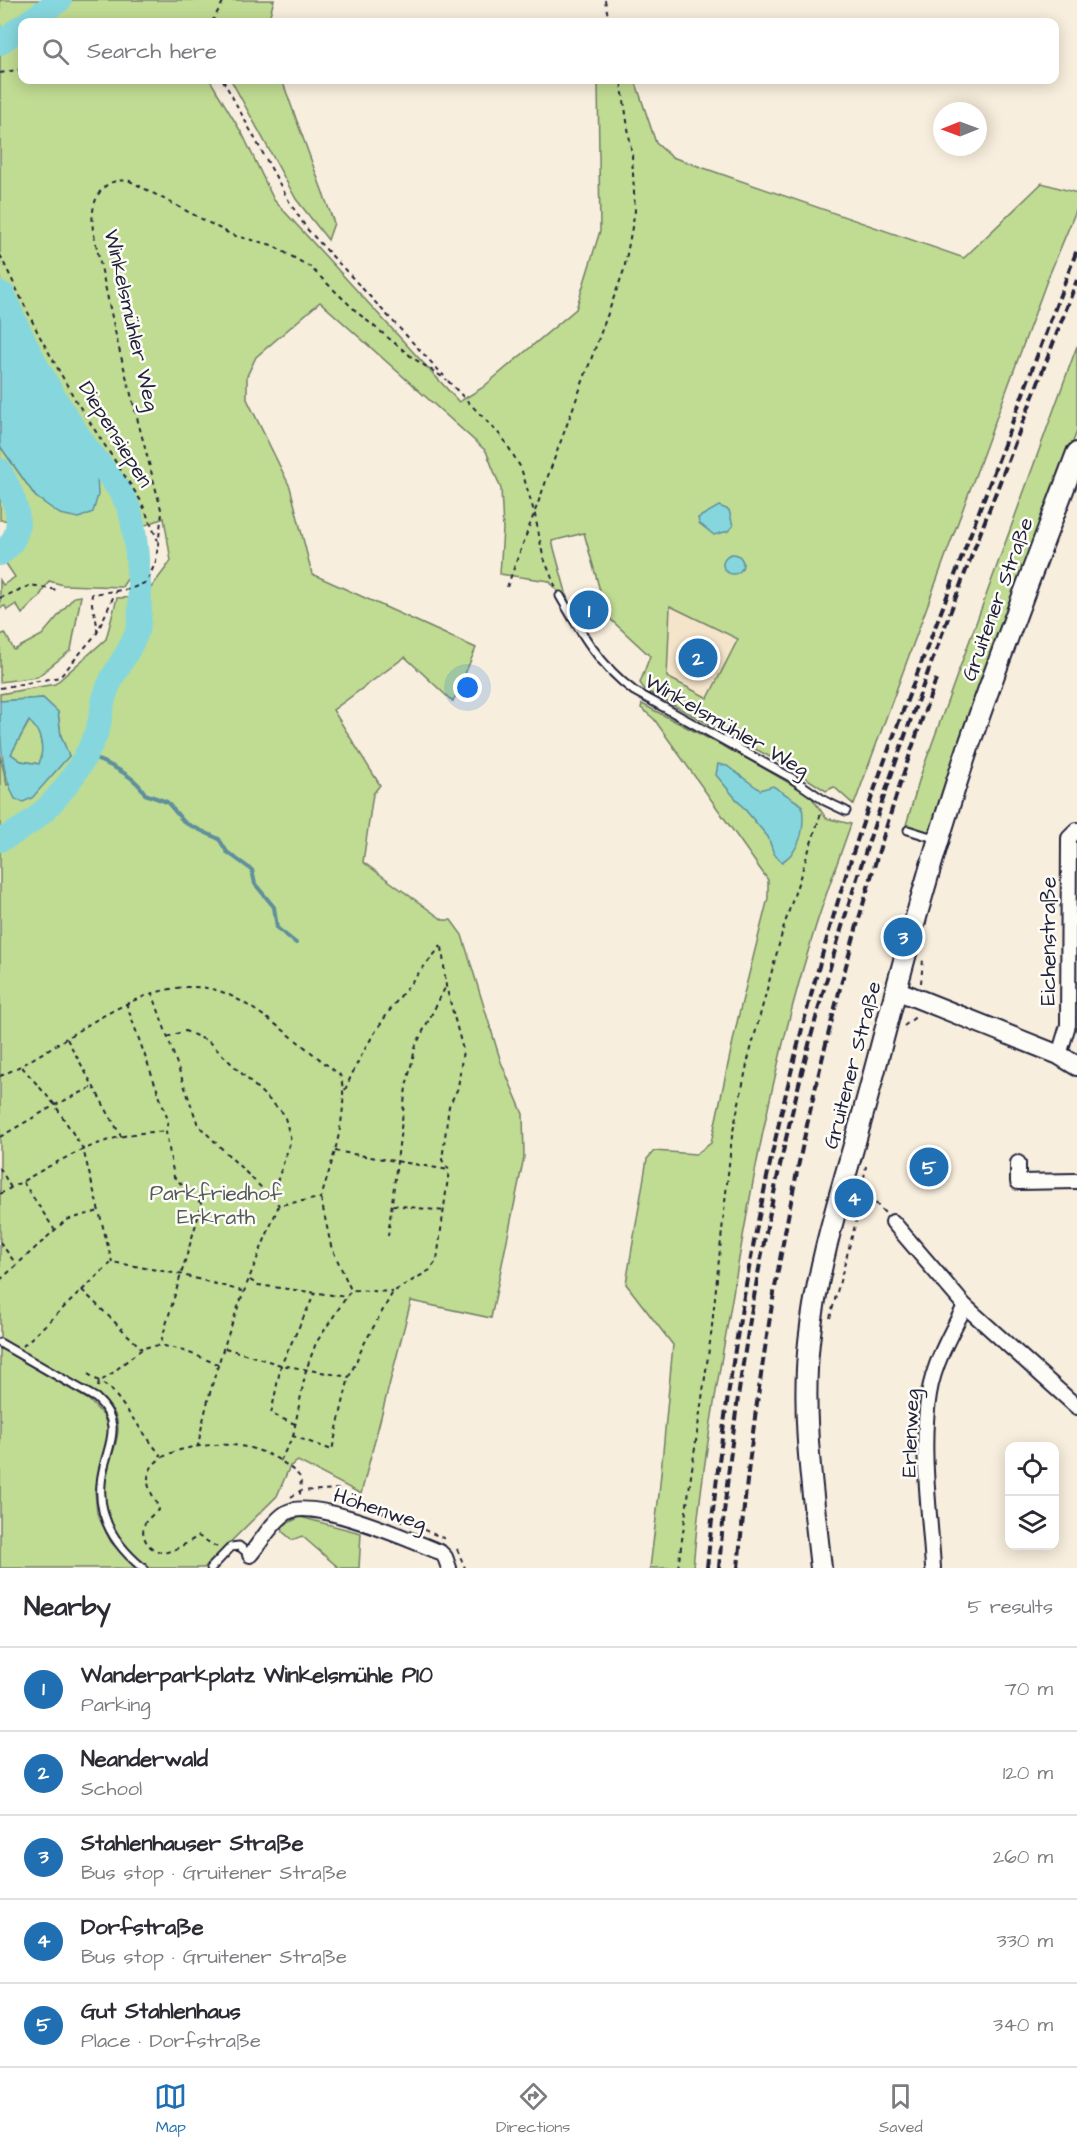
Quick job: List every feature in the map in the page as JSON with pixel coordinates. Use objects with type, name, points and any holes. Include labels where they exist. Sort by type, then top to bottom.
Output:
[{"type":"main road","name":"Gruitener Straße","points":[[821,1568],[807,1433],[809,1342],[826,1251],[939,840],[988,693],[1077,453]]},
{"type":"street","name":"Eichenstraße","points":[[1059,1055],[1068,1025],[1073,950],[1069,838],[1077,830]]},
{"type":"street","points":[[896,990],[1059,1055],[1077,1066]]},
{"type":"street","points":[[1018,1163],[1018,1182],[1077,1181]]},
{"type":"street","points":[[893,1222],[965,1306],[1077,1407]]},
{"type":"street","name":"Erlenweg","points":[[933,1568],[926,1440],[928,1394],[943,1349],[965,1306]]},
{"type":"street","name":"Höhenweg","points":[[250,1555],[284,1514],[301,1509],[351,1518],[440,1552],[449,1568]]},
{"type":"lane","name":"Winkelsmühler Weg","points":[[560,596],[599,660],[616,678],[634,691],[790,777],[825,801],[846,811]]},
{"type":"lane","points":[[908,830],[939,840]]},
{"type":"lane","points":[[0,1343],[96,1398],[108,1411],[112,1427],[101,1483],[102,1509],[116,1541],[143,1568]]},
{"type":"lane","name":"Höhenweg","points":[[224,1552],[237,1546],[250,1555]]},
{"type":"lane","points":[[211,1568],[224,1552]]},
{"type":"path","points":[[214,18],[224,0]]},
{"type":"path","points":[[605,0],[608,18]]},
{"type":"path","points":[[0,74],[18,70]]},
{"type":"path","name":"Winkelsmühler Weg","points":[[225,84],[290,203],[307,229],[503,438],[521,468],[535,515],[543,556],[560,596]]},
{"type":"path","points":[[507,587],[624,270],[635,211],[632,155],[622,84]]},
{"type":"path","name":"Winkelsmühler Weg","points":[[159,542],[162,513],[117,345],[91,216],[94,200],[98,193],[108,185],[123,180],[130,181],[232,235],[272,245],[310,267],[386,336],[413,358],[447,380]]},
{"type":"path","name":"Diepensiepen","points":[[0,255],[39,335],[76,401],[141,501],[159,542]]},
{"type":"path","points":[[97,633],[98,618],[90,605],[92,594],[141,587],[151,576],[159,542]]},
{"type":"path","points":[[0,598],[31,585],[57,590]]},
{"type":"path","points":[[0,688],[60,677],[97,633],[116,591]]},
{"type":"path","points":[[678,1568],[710,1346],[732,1136],[748,1059],[784,926],[825,801]]},
{"type":"path","points":[[293,1436],[332,1450],[349,1377],[364,1344],[393,1292],[430,1270],[437,1260],[450,1170],[442,1160],[449,1106],[458,1088],[464,1050],[446,986],[442,946],[376,1027],[360,1054],[345,1090],[335,1151],[321,1198],[331,1246],[351,1290]]},
{"type":"path","points":[[897,1031],[918,1016],[923,955]]},
{"type":"path","points":[[388,1236],[406,1088],[416,1045],[446,986]]},
{"type":"path","points":[[0,1076],[21,1067],[126,1002],[152,992],[201,987],[236,998],[340,1075],[345,1090]]},
{"type":"path","points":[[152,992],[198,1125],[279,1205]]},
{"type":"path","points":[[126,1002],[168,1120],[166,1132],[174,1177],[202,1204],[179,1274],[160,1345]]},
{"type":"path","points":[[167,1037],[185,1031],[208,1041],[284,1114],[291,1140],[272,1197]]},
{"type":"path","points":[[67,1039],[122,1138]]},
{"type":"path","points":[[21,1067],[55,1105],[83,1149],[112,1262]]},
{"type":"path","points":[[0,1137],[55,1105],[95,1086]]},
{"type":"path","points":[[0,1194],[83,1149],[153,1131],[166,1132]]},
{"type":"path","points":[[335,1151],[450,1170]]},
{"type":"path","points":[[830,1318],[863,1190],[867,1157]]},
{"type":"path","points":[[0,1168],[11,1188]]},
{"type":"path","points":[[23,1182],[54,1230]]},
{"type":"path","points":[[863,1190],[893,1222]]},
{"type":"path","points":[[279,1205],[321,1198]]},
{"type":"path","points":[[198,1446],[203,1415],[242,1291],[279,1205]]},
{"type":"path","points":[[393,1205],[444,1211]]},
{"type":"path","points":[[0,1280],[66,1220],[99,1211]]},
{"type":"path","points":[[0,1242],[16,1264]]},
{"type":"path","points":[[112,1262],[179,1274],[242,1291]]},
{"type":"path","points":[[16,1353],[112,1262]]},
{"type":"path","points":[[249,1279],[258,1285],[346,1297]]},
{"type":"path","points":[[81,1289],[142,1349]]},
{"type":"path","points":[[351,1290],[393,1292]]},
{"type":"path","points":[[280,1461],[293,1436],[306,1370],[316,1343],[351,1290]]},
{"type":"path","points":[[295,1424],[271,1414],[281,1365],[315,1293]]},
{"type":"path","points":[[99,1382],[117,1372],[142,1349],[160,1345],[219,1364]]},
{"type":"path","points":[[225,1348],[281,1365],[349,1377]]},
{"type":"path","points":[[88,1374],[111,1389],[161,1456]]},
{"type":"path","points":[[96,1398],[99,1382]]},
{"type":"path","points":[[224,1552],[198,1536],[166,1552],[154,1550],[146,1542],[144,1530],[146,1522],[159,1509],[148,1480],[151,1467],[161,1456],[198,1446],[239,1446],[280,1461],[290,1466],[301,1478],[301,1509]]},
{"type":"shaded area","points":[[670,606],[739,639],[708,698],[667,677]]},
{"type":"green space","name":"Parkfriedhof Erkrath","points":[[0,0],[274,0],[269,18],[18,18],[18,84],[212,84],[243,135],[274,200],[459,402],[482,388],[576,309],[600,231],[598,84],[636,84],[656,143],[672,157],[964,258],[1042,183],[1077,193],[1077,208],[1046,283],[854,805],[834,787],[826,791],[789,767],[645,690],[640,683],[650,656],[607,616],[584,533],[552,541],[570,607],[549,581],[500,574],[503,529],[501,489],[486,451],[320,302],[256,357],[247,376],[247,399],[290,487],[312,574],[476,648],[453,702],[405,657],[333,710],[380,785],[373,794],[363,862],[443,920],[451,920],[462,935],[501,1062],[523,1114],[524,1157],[491,1318],[411,1301],[361,1494],[298,1461],[290,1466],[277,1496],[204,1568],[149,1568],[127,1547],[111,1522],[104,1495],[105,1480],[118,1431],[113,1411],[94,1394],[0,1339],[0,755],[7,785],[69,756],[61,736],[58,712],[43,698],[0,701],[0,694],[55,684],[106,639],[117,598],[144,597],[171,561],[164,518],[135,529],[141,579],[127,579],[122,587],[63,585],[49,581],[39,597],[22,614],[16,604],[7,610],[5,606],[0,608],[0,580],[3,585],[15,577],[3,559],[20,538],[23,521],[0,520],[0,446],[36,497],[97,477],[50,404],[0,314]],"holes":[[[670,606],[738,639],[708,698],[667,677]]]},
{"type":"green space","points":[[233,84],[283,84],[334,223],[328,240],[296,199]]},
{"type":"green space","points":[[1077,346],[1077,431],[929,833],[906,825],[921,774]]},
{"type":"green space","points":[[81,596],[71,650],[37,677],[0,682],[0,635],[5,633],[14,650],[42,635],[74,597]]},
{"type":"green space","points":[[642,704],[744,757],[810,795],[826,818],[851,824],[819,914],[797,991],[764,1130],[745,1223],[713,1410],[699,1505],[693,1568],[650,1568],[673,1345],[626,1284],[647,1159],[654,1151],[696,1154],[711,1143],[738,1018],[768,898],[768,880],[654,719],[641,708]]},
{"type":"green space","points":[[30,720],[41,740],[40,764],[21,761],[11,754]]},
{"type":"green space","points":[[0,1348],[89,1400],[103,1415],[110,1434],[95,1491],[97,1513],[111,1542],[136,1568],[0,1568]]},
{"type":"green space","points":[[300,1517],[361,1533],[359,1568],[339,1568],[302,1536],[292,1540],[283,1532],[282,1526]]},
{"type":"water","points":[[0,314],[50,404],[97,477],[98,495],[93,512],[79,518],[60,514],[36,497],[0,446]]},
{"type":"water","points":[[719,506],[729,510],[733,526],[728,531],[714,535],[699,523],[698,518]]},
{"type":"water","points":[[733,554],[740,557],[743,564],[740,571],[733,574],[726,571],[723,564],[726,557]]},
{"type":"water","points":[[43,698],[58,712],[61,736],[69,756],[32,798],[23,802],[15,799],[6,776],[1,739],[0,701]],"holes":[[[29,721],[42,746],[39,764],[21,761],[11,754]]]},
{"type":"water","points":[[718,764],[727,766],[760,790],[773,786],[802,805],[801,837],[794,851],[782,862],[774,854],[768,837],[716,775]]},
{"type":"waterway","points":[[34,18],[60,0]]},
{"type":"waterway","points":[[0,43],[18,29]]},
{"type":"waterway","points":[[0,293],[4,295],[29,351],[59,405],[126,502],[134,535],[140,605],[135,638],[107,690],[96,734],[77,770],[44,811],[16,832],[0,840]]},
{"type":"waterway","points":[[0,470],[15,503],[18,525],[10,545],[0,554]]},
{"type":"waterway","points":[[85,755],[127,775],[145,794],[167,802],[185,823],[219,839],[227,852],[252,870],[255,884],[274,907],[277,928],[296,943]]},
{"type":"railway","points":[[707,1568],[729,1391],[759,1216],[798,1043],[822,957],[858,837],[882,768],[1077,250]]},
{"type":"railway","points":[[719,1568],[739,1392],[769,1217],[809,1044],[832,959],[909,725],[1077,280]]},
{"type":"railway","points":[[738,1568],[750,1455],[766,1342],[809,1116],[866,893],[937,677]]},
{"type":"place","name":"Wanderparkplatz Winkelsmühle P10","points":[[589,610]]},
{"type":"place","name":"Neanderwald","points":[[698,658]]},
{"type":"place","name":"Stahlenhauser Straße","points":[[903,937]]},
{"type":"place","name":"Gut Stahlenhaus","points":[[929,1167]]},
{"type":"place","name":"Dorfstraße","points":[[854,1198]]}]
